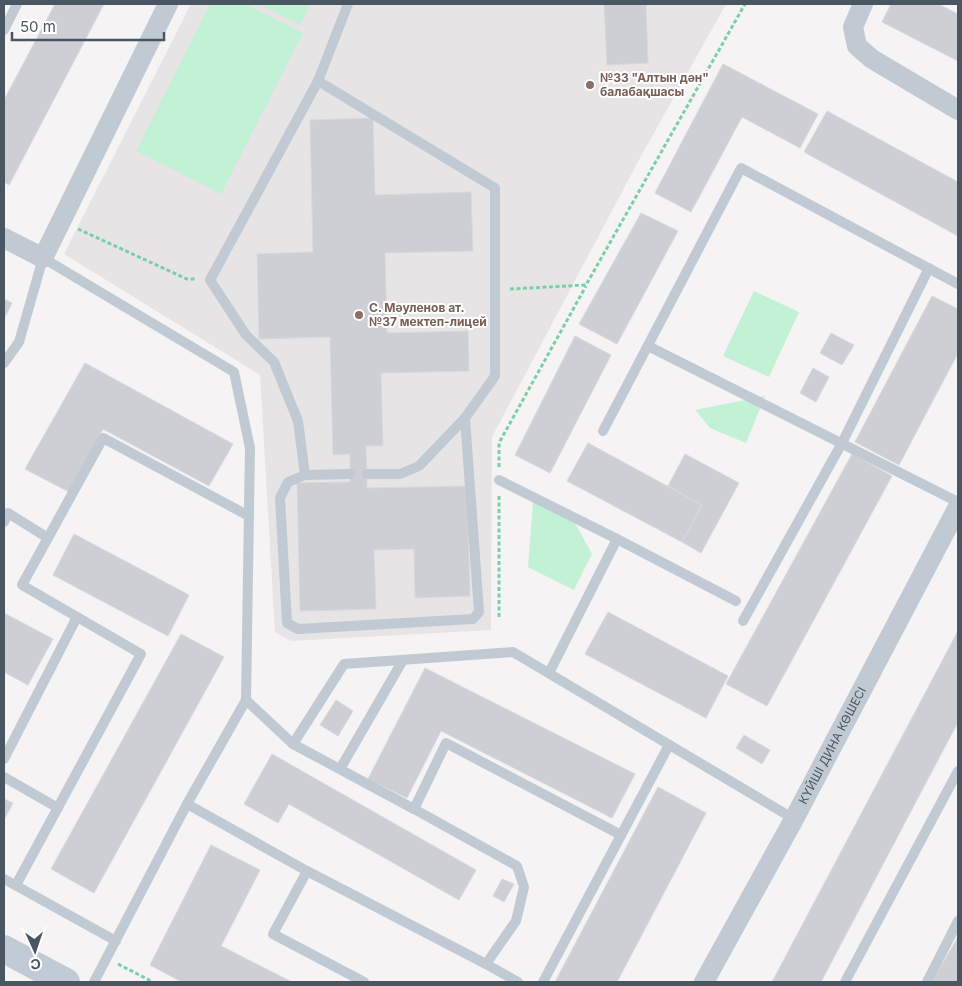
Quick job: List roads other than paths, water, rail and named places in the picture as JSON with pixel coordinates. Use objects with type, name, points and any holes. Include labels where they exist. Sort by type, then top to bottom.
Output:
[{"type":"main road","points":[[4,950],[66,982]]},
{"type":"street","points":[[4,238],[43,258],[168,4]]},
{"type":"street","points":[[863,4],[853,27],[857,46],[872,59],[958,110]]},
{"type":"street","name":"КҮЙШІ ДИНА КӨШЕСІ","points":[[704,982],[794,819],[958,507]]},
{"type":"lane","points":[[4,30],[18,4]]},
{"type":"lane","points":[[305,474],[298,421],[274,362],[246,334],[210,280],[318,81],[348,4]]},
{"type":"lane","points":[[318,81],[495,188],[495,376],[464,418],[419,466],[400,474],[367,474]]},
{"type":"lane","points":[[604,431],[741,168],[958,284]]},
{"type":"lane","points":[[4,363],[19,342],[43,258],[234,372],[250,448],[246,700],[187,804],[94,982]]},
{"type":"lane","points":[[743,621],[842,443],[929,268]]},
{"type":"lane","points":[[648,346],[958,502]]},
{"type":"lane","points":[[350,474],[305,474],[288,482],[280,498],[287,623],[298,629],[473,619],[479,612],[464,418]]},
{"type":"lane","points":[[16,886],[140,654],[22,586],[103,438],[249,516]]},
{"type":"lane","points":[[499,480],[736,601]]},
{"type":"lane","points":[[4,522],[8,514],[48,538]]},
{"type":"lane","points":[[549,673],[617,539]]},
{"type":"lane","points":[[4,759],[77,617]]},
{"type":"lane","points":[[293,744],[344,664],[513,652],[794,819]]},
{"type":"lane","points":[[340,769],[403,660]]},
{"type":"lane","points":[[246,700],[293,744],[517,866],[524,887],[516,921],[486,964]]},
{"type":"lane","points":[[414,809],[446,743],[621,835]]},
{"type":"lane","points":[[543,982],[669,744]]},
{"type":"lane","points":[[845,982],[958,771]]},
{"type":"lane","points":[[4,777],[58,808]]},
{"type":"lane","points":[[187,804],[307,871],[518,982]]},
{"type":"lane","points":[[307,871],[273,934],[364,982]]},
{"type":"lane","points":[[4,879],[116,941]]},
{"type":"lane","points":[[927,982],[958,920]]},
{"type":"place","name":"№33 \"Алтын дән\" балабақшасы","points":[[590,85]]},
{"type":"place","name":"С. Мәуленов ат. №37 мектеп-лицей","points":[[359,315]]}]
